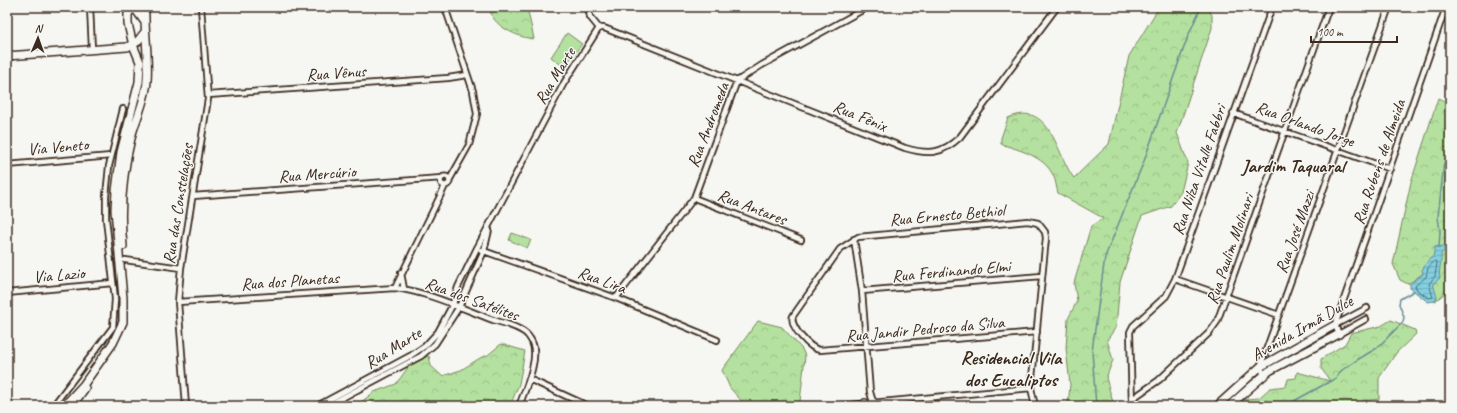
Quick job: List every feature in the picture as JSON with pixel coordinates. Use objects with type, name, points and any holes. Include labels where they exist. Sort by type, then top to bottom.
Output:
[{"type":"main road","points":[[64,406],[84,384],[113,343],[122,322],[123,298],[115,210],[116,191],[120,152],[139,82],[140,62],[133,46],[128,21],[128,7]]},
{"type":"main road","points":[[72,406],[116,346],[123,333],[128,307],[123,242],[123,185],[128,152],[147,82],[147,50],[144,33],[145,7]]},
{"type":"main road","points":[[121,46],[126,38],[130,10],[136,10],[144,23]]},
{"type":"main road","points":[[7,56],[133,46],[144,33]]},
{"type":"main road","points":[[121,46],[138,56]]},
{"type":"main road","name":"Avenida Irmã Dulce","points":[[1217,406],[1260,367],[1335,325]]},
{"type":"main road","name":"Avenida Irmã Dulce","points":[[1229,406],[1264,374],[1339,334]]},
{"type":"street","points":[[90,7],[92,49]]},
{"type":"street","name":"Rua das Constelações","points":[[186,406],[178,302],[181,268],[208,95],[201,7]]},
{"type":"street","points":[[394,288],[400,273],[445,186],[449,185],[450,179],[469,145],[477,114],[473,91],[445,7]]},
{"type":"street","points":[[588,7],[590,17],[599,28]]},
{"type":"street","name":"Rua Andromeda","points":[[616,298],[694,198],[737,81],[868,7]]},
{"type":"street","name":"Rua Fênix","points":[[599,28],[604,28],[905,148],[932,153],[952,144],[966,130],[1057,7]]},
{"type":"street","name":"Rua Nilza Vitalle Fabbri","points":[[1132,398],[1130,336],[1132,329],[1166,296],[1175,279],[1272,7]]},
{"type":"street","name":"Rua Paulim Molinari","points":[[1132,398],[1159,380],[1214,328],[1227,297],[1329,7]]},
{"type":"street","name":"Rua José Mazzi","points":[[1260,367],[1389,7]]},
{"type":"street","name":"Rua Rubens de Almeida","points":[[1335,325],[1446,7]]},
{"type":"street","name":"Rua Marte","points":[[317,406],[410,356],[425,346],[438,332],[453,304],[458,286],[464,273],[564,83],[599,28]]},
{"type":"street","name":"Rua Vênus","points":[[208,95],[448,78],[467,75]]},
{"type":"street","points":[[53,406],[113,327],[115,299],[106,219],[106,196],[111,156],[123,109]]},
{"type":"street","name":"Rua Orlando Jorge","points":[[1233,113],[1390,169]]},
{"type":"street","name":"Via Veneto","points":[[7,164],[111,156]]},
{"type":"street","points":[[445,186],[441,182],[442,178],[446,176],[450,179]]},
{"type":"street","name":"Rua Mercúrio","points":[[193,196],[442,178]]},
{"type":"street","name":"Rua Antares","points":[[694,198],[801,240]]},
{"type":"street","name":"Rua Ernesto Bethiol","points":[[854,239],[866,236],[1028,221],[1038,223],[1042,226],[1046,238],[1042,276]]},
{"type":"street","name":"Rua Marte","points":[[327,406],[421,356],[442,335],[459,307],[484,251],[490,224]]},
{"type":"street","points":[[854,239],[862,291],[870,392],[869,404]]},
{"type":"street","name":"Rua Jandir Pedroso da Silva","points":[[854,239],[840,249],[792,319],[794,327],[815,350],[1037,332]]},
{"type":"street","name":"Rua Lira","points":[[477,248],[616,298],[717,340]]},
{"type":"street","points":[[124,260],[181,268]]},
{"type":"street","points":[[400,273],[404,289]]},
{"type":"street","points":[[464,273],[472,276]]},
{"type":"street","points":[[1034,406],[1031,388],[1042,276]]},
{"type":"street","name":"Rua Ferdinando Elmi","points":[[862,291],[1042,276]]},
{"type":"street","points":[[1175,279],[1279,315]]},
{"type":"street","name":"Via Lazio","points":[[7,293],[113,283]]},
{"type":"street","name":"Rua dos Planetas","points":[[178,302],[394,288],[404,289]]},
{"type":"street","name":"Rua dos Satélites","points":[[404,289],[453,304],[517,329],[528,336],[534,349],[529,379],[519,406]]},
{"type":"street","name":"Avenida Irmã Dulce","points":[[1335,325],[1367,308]]},
{"type":"street","name":"Avenida Irmã Dulce","points":[[1339,334],[1366,319]]},
{"type":"street","points":[[1335,325],[1339,334]]},
{"type":"street","points":[[1260,367],[1264,374]]},
{"type":"street","points":[[529,379],[588,406]]},
{"type":"street","points":[[840,406],[1031,388]]},
{"type":"street","points":[[1132,398],[1132,406]]},
{"type":"green space","points":[[490,7],[527,7],[534,39],[513,33],[500,25],[491,14]]},
{"type":"green space","points":[[1159,7],[1207,7],[1212,15],[1212,28],[1177,133],[1188,163],[1181,192],[1171,206],[1142,216],[1120,282],[1116,327],[1107,340],[1113,360],[1106,378],[1114,406],[1068,406],[1070,385],[1066,348],[1068,319],[1077,301],[1074,283],[1091,226],[1103,218],[1058,193],[1054,177],[1044,163],[1037,158],[1001,144],[1001,138],[1008,118],[1022,114],[1034,116],[1043,123],[1050,132],[1074,178],[1109,144],[1129,56]]},
{"type":"green space","points":[[567,33],[582,44],[564,67],[551,57]]},
{"type":"green space","points":[[1438,98],[1450,104],[1450,289],[1434,302],[1432,267],[1408,284],[1400,280],[1393,264],[1411,182]]},
{"type":"green space","points":[[512,233],[531,240],[527,248],[509,240]]},
{"type":"green space","points":[[1391,320],[1415,330],[1416,334],[1397,352],[1379,378],[1379,399],[1363,401],[1364,406],[1236,406],[1245,399],[1259,398],[1270,388],[1286,386],[1288,379],[1296,378],[1297,372],[1330,381],[1321,368],[1321,359],[1345,344],[1351,333],[1381,326]]},
{"type":"green space","points":[[758,321],[782,327],[802,349],[805,356],[800,402],[791,406],[746,406],[730,388],[722,370]]},
{"type":"green space","points":[[501,344],[525,351],[519,384],[510,406],[356,406],[374,392],[396,384],[412,362],[429,356],[431,366],[442,376],[461,370],[480,358],[488,355]]},
{"type":"water","points":[[1443,246],[1445,250],[1441,254],[1439,272],[1440,278],[1433,284],[1437,297],[1435,301],[1428,302],[1410,288],[1410,284],[1423,274],[1422,270],[1429,259],[1433,257],[1435,247]]},
{"type":"waterway","points":[[1096,406],[1092,351],[1105,257],[1144,161],[1188,36],[1201,7]]},
{"type":"waterway","points":[[1439,247],[1440,231],[1438,217],[1444,163]]},
{"type":"waterway","points":[[1285,406],[1336,378],[1342,370],[1377,348],[1403,322],[1404,317],[1399,304],[1400,299],[1414,291]]},
{"type":"district","name":"Jardim Taquaral","points":[[1293,166]]},
{"type":"district","name":"Residencial Vila dos Eucaliptos","points":[[1011,369]]}]
